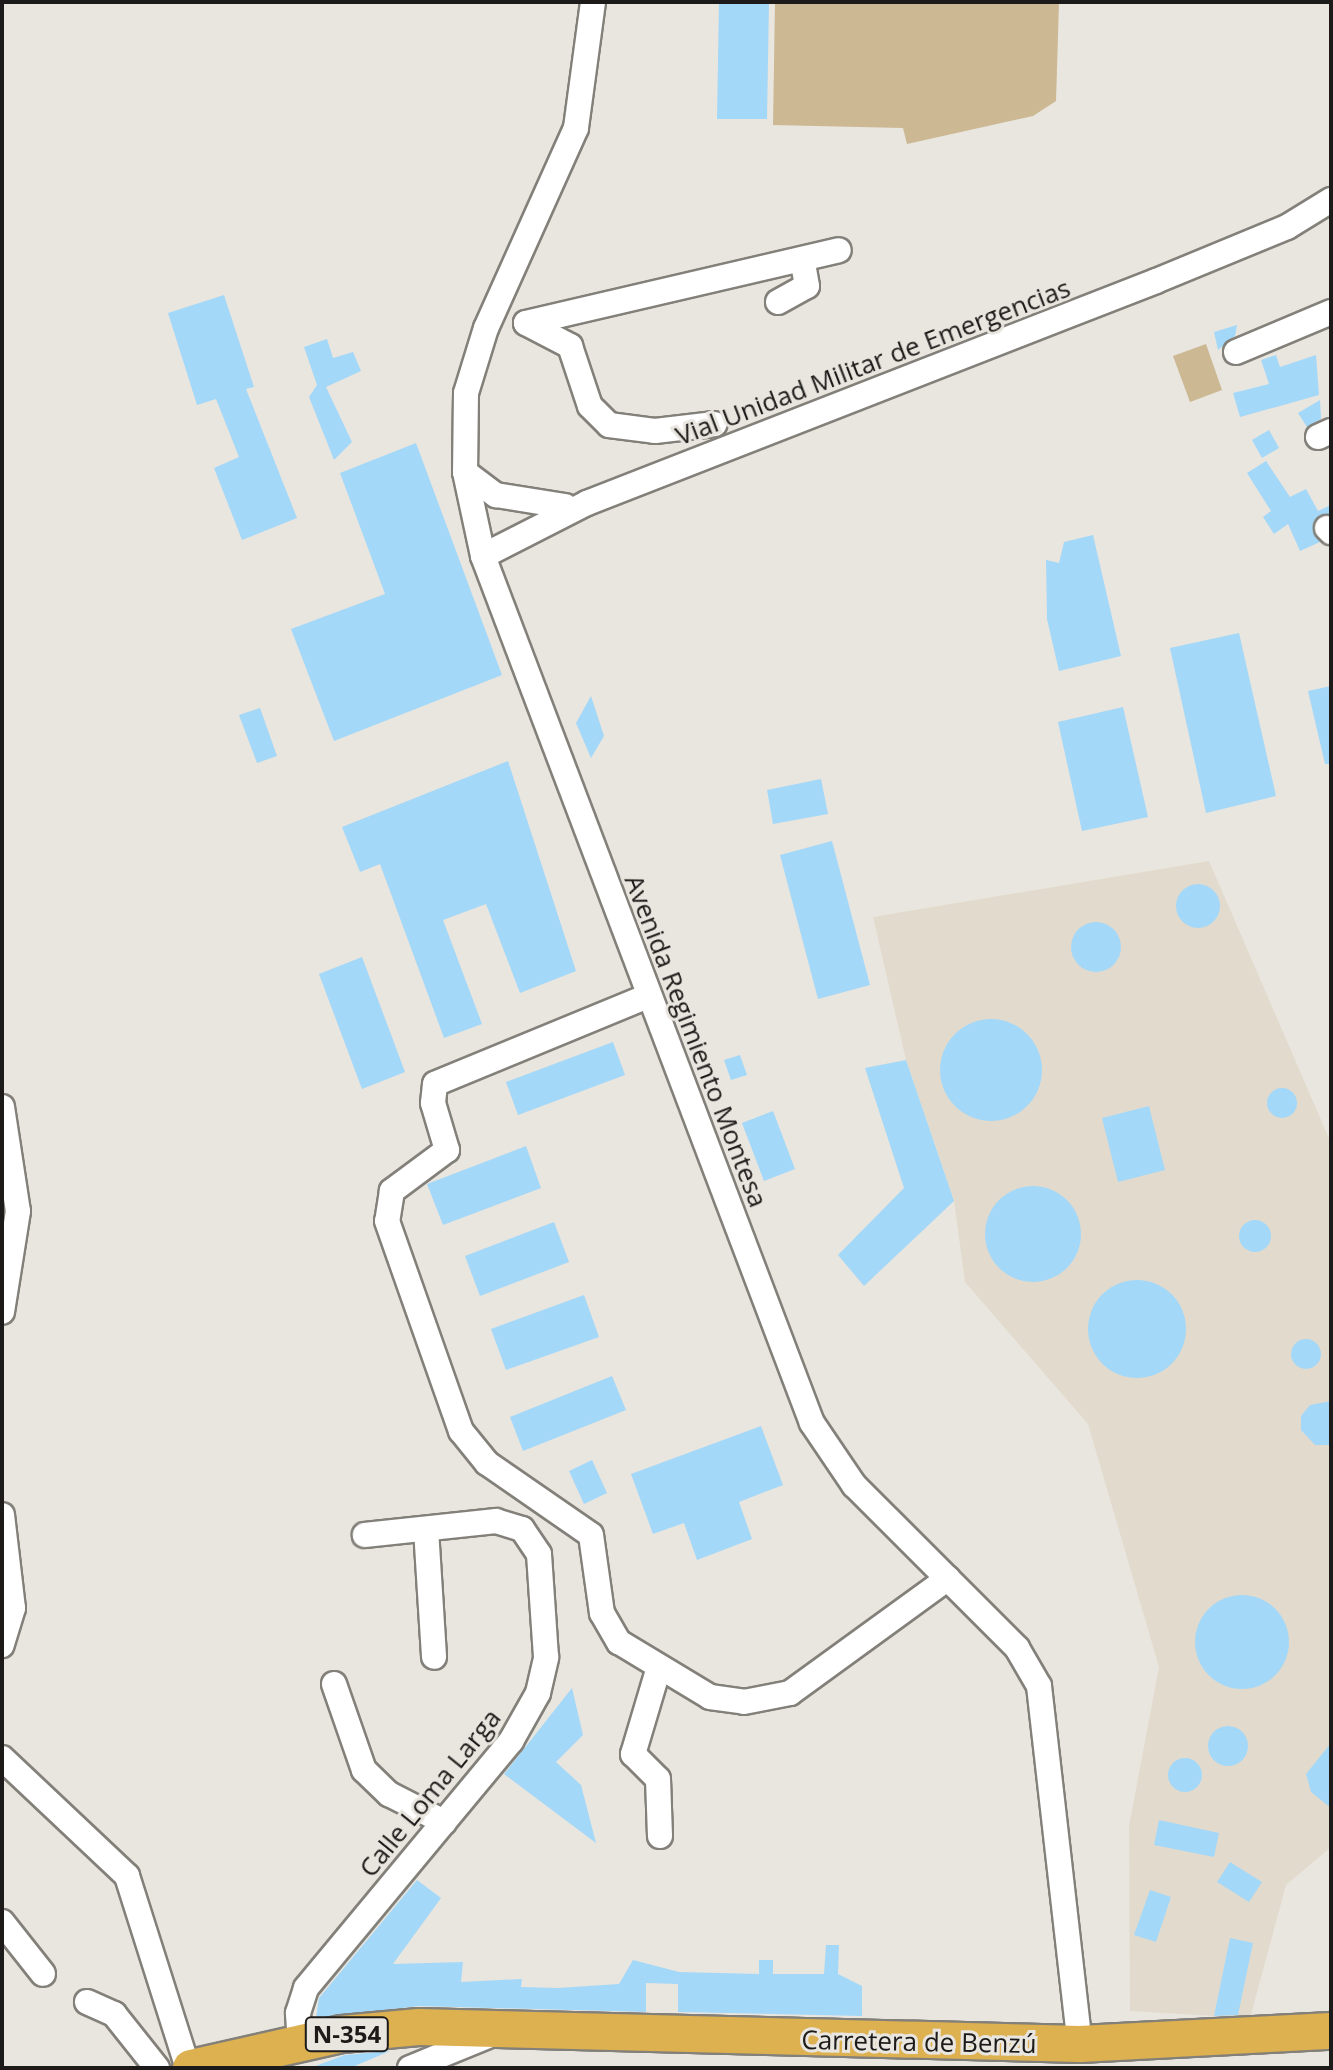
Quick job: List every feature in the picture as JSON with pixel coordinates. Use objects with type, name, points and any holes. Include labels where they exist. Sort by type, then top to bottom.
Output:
[{"type":"highway","name":"N-354","points":[[190,2068],[300,2043],[395,2028],[507,2029]]},
{"type":"highway","name":"Carretera de Benzú","points":[[507,2029],[1080,2044],[1331,2031]]},
{"type":"street","name":"Avenida Regimiento Montesa","points":[[593,2],[576,128],[494,312],[466,393],[465,472],[483,556],[812,1423],[854,1485],[1017,1648],[1043,1698],[1080,2044]]},
{"type":"street","name":"Vial Unidad Militar de Emergencias","points":[[483,556],[587,503],[1287,227],[1331,200]]},
{"type":"street","name":"Vial Unidad Militar de Emergencias","points":[[1287,227],[1331,219]]},
{"type":"street","points":[[526,323],[803,263],[839,250]]},
{"type":"street","points":[[778,302],[807,286],[803,263]]},
{"type":"street","points":[[494,312],[526,323],[570,346],[590,406],[609,425],[655,431],[715,424]]},
{"type":"street","points":[[1236,352],[1331,312]]},
{"type":"street","points":[[465,472],[524,505]]},
{"type":"street","points":[[476,523],[524,505],[587,503]]},
{"type":"street","points":[[648,996],[440,1078],[432,1097],[447,1136],[445,1157],[398,1184],[387,1208],[466,1440],[487,1463],[582,1524],[591,1535],[607,1624],[659,1667],[710,1697],[776,1698],[803,1686],[948,1578]]},
{"type":"street","points":[[2,1107],[18,1211],[2,1312]]},
{"type":"street","points":[[2,1515],[13,1608],[2,1645]]},
{"type":"street","name":"Calle Loma Larga","points":[[300,2043],[298,2013],[306,1988],[511,1741],[538,1693],[546,1657],[542,1579],[535,1544],[514,1525],[365,1535]]},
{"type":"street","points":[[426,1529],[434,1657]]},
{"type":"street","points":[[659,1667],[633,1754],[658,1779],[660,1836]]},
{"type":"street","points":[[334,1684],[364,1770],[389,1794],[444,1822]]},
{"type":"street","points":[[2,1758],[127,1876],[190,2068]]},
{"type":"street","points":[[2,1922],[43,1974]]},
{"type":"street","points":[[87,2002],[114,2014],[157,2068]]},
{"type":"street","points":[[395,2028],[407,2068],[507,2029]]},
{"type":"shaded area","points":[[775,2],[1059,2],[1056,101],[1033,116],[907,144],[903,128],[773,125]]},
{"type":"shaded area","points":[[1206,344],[1222,390],[1190,402],[1173,356]]},
{"type":"shaded area","points":[[1209,861],[1331,1143],[1331,1847],[1286,1885],[1250,2018],[1130,2011],[1129,1826],[1159,1667],[1088,1424],[965,1282],[954,1201],[906,1060],[873,917]]},
{"type":"building","points":[[719,2],[769,2],[767,119],[717,119]]},
{"type":"building","points":[[224,295],[254,387],[246,389],[297,518],[242,540],[214,468],[239,457],[216,399],[197,405],[168,313]]},
{"type":"building","points":[[1237,325],[1235,336],[1218,350],[1214,332]]},
{"type":"building","points":[[327,339],[333,358],[353,352],[361,371],[326,387],[352,442],[334,460],[309,397],[317,385],[304,347]]},
{"type":"building","points":[[1276,355],[1280,367],[1316,355],[1319,395],[1240,417],[1233,393],[1269,384],[1261,360]]},
{"type":"building","points":[[1320,400],[1321,419],[1307,427],[1298,413]]},
{"type":"building","points":[[1269,430],[1279,448],[1262,458],[1252,440]]},
{"type":"building","points":[[416,443],[502,675],[334,741],[291,629],[385,594],[340,473]]},
{"type":"building","points":[[1266,461],[1290,497],[1306,489],[1318,511],[1331,505],[1331,514],[1313,523],[1320,542],[1300,551],[1288,524],[1274,534],[1263,517],[1271,511],[1247,473]]},
{"type":"building","points":[[1093,535],[1121,656],[1059,671],[1047,619],[1046,560],[1059,563],[1064,542]]},
{"type":"building","points":[[1239,633],[1276,796],[1206,813],[1170,648]]},
{"type":"building","points":[[1331,686],[1331,764],[1325,764],[1308,691]]},
{"type":"building","points":[[591,696],[604,736],[591,758],[576,723]]},
{"type":"building","points":[[1123,707],[1148,817],[1082,831],[1058,722]]},
{"type":"building","points":[[260,708],[277,756],[257,763],[239,715]]},
{"type":"building","points":[[508,761],[576,971],[520,993],[486,904],[443,920],[482,1024],[444,1038],[380,864],[360,872],[342,827]]},
{"type":"building","points":[[821,779],[828,814],[773,824],[767,790]]},
{"type":"building","points":[[832,841],[870,985],[818,999],[780,855]]},
{"type":"building","points":[[1198,884],[1213,891],[1220,906],[1213,921],[1198,928],[1183,921],[1176,906],[1183,891]]},
{"type":"building","points":[[1096,922],[1114,929],[1121,947],[1114,965],[1096,972],[1078,965],[1071,947],[1078,929]]},
{"type":"building","points":[[362,957],[405,1072],[362,1089],[319,974]]},
{"type":"building","points":[[991,1019],[1010,1023],[1027,1034],[1038,1051],[1042,1070],[1038,1089],[1027,1106],[1010,1117],[991,1121],[972,1117],[955,1106],[944,1089],[940,1070],[944,1051],[955,1034],[972,1023]]},
{"type":"building","points":[[613,1042],[625,1075],[518,1115],[506,1082]]},
{"type":"building","points":[[740,1055],[747,1075],[731,1080],[724,1060]]},
{"type":"building","points":[[906,1060],[954,1201],[864,1286],[838,1255],[904,1188],[865,1068]]},
{"type":"building","points":[[1282,1088],[1293,1092],[1297,1103],[1293,1114],[1282,1118],[1271,1114],[1267,1103],[1271,1092]]},
{"type":"building","points":[[1149,1106],[1165,1170],[1118,1182],[1102,1118]]},
{"type":"building","points":[[773,1111],[795,1169],[764,1181],[742,1123]]},
{"type":"building","points":[[526,1146],[541,1188],[443,1225],[427,1184]]},
{"type":"building","points":[[1033,1186],[1052,1189],[1067,1200],[1078,1215],[1081,1234],[1078,1253],[1067,1268],[1052,1279],[1033,1282],[1014,1279],[999,1268],[988,1253],[985,1234],[988,1215],[999,1200],[1014,1189]]},
{"type":"building","points":[[1255,1220],[1267,1224],[1271,1236],[1267,1248],[1255,1252],[1243,1248],[1239,1236],[1243,1224]]},
{"type":"building","points":[[554,1222],[569,1262],[480,1296],[465,1256]]},
{"type":"building","points":[[1137,1280],[1156,1284],[1172,1294],[1182,1310],[1186,1329],[1182,1348],[1172,1364],[1156,1374],[1137,1378],[1118,1374],[1102,1364],[1092,1348],[1088,1329],[1092,1310],[1102,1294],[1118,1284]]},
{"type":"building","points":[[584,1295],[599,1337],[506,1370],[491,1329]]},
{"type":"building","points":[[1306,1339],[1317,1343],[1321,1354],[1317,1365],[1306,1369],[1295,1365],[1291,1354],[1295,1343]]},
{"type":"building","points":[[612,1376],[626,1410],[523,1451],[510,1417]]},
{"type":"building","points":[[1331,1401],[1331,1445],[1315,1445],[1301,1430],[1301,1416],[1310,1405]]},
{"type":"building","points":[[761,1426],[783,1485],[739,1502],[752,1539],[697,1560],[684,1523],[653,1534],[631,1474]]},
{"type":"building","points":[[592,1460],[607,1493],[584,1504],[569,1471]]},
{"type":"building","points":[[1242,1595],[1260,1599],[1275,1609],[1285,1624],[1289,1642],[1285,1660],[1275,1675],[1260,1685],[1242,1689],[1224,1685],[1209,1675],[1199,1660],[1195,1642],[1199,1624],[1209,1609],[1224,1599]]},
{"type":"building","points":[[572,1688],[583,1735],[556,1762],[581,1785],[596,1843],[504,1774]]},
{"type":"building","points":[[1228,1726],[1242,1732],[1248,1746],[1242,1760],[1228,1766],[1214,1760],[1208,1746],[1214,1732]]},
{"type":"building","points":[[1331,1743],[1331,1808],[1311,1792],[1306,1774]]},
{"type":"building","points":[[1185,1758],[1197,1763],[1202,1775],[1197,1787],[1185,1792],[1173,1787],[1168,1775],[1173,1763]]},
{"type":"building","points":[[1159,1820],[1219,1833],[1214,1857],[1154,1845]]},
{"type":"building","points":[[1230,1862],[1262,1882],[1249,1902],[1217,1882]]},
{"type":"building","points":[[417,1880],[441,1898],[393,1964],[463,1962],[461,1982],[522,1979],[521,1987],[558,1988],[619,1984],[633,1960],[679,1972],[759,1974],[759,1960],[773,1960],[773,1974],[824,1974],[826,1945],[839,1945],[838,1974],[862,1986],[862,2016],[678,2012],[678,1984],[646,1983],[646,2012],[419,2006],[316,2018],[319,1998]]},
{"type":"building","points":[[1150,1890],[1171,1897],[1156,1942],[1134,1935]]},
{"type":"building","points":[[1230,1938],[1253,1943],[1238,2015],[1214,2016]]},
{"type":"building","points":[[390,2051],[350,2068],[310,2068],[345,2055]]}]
